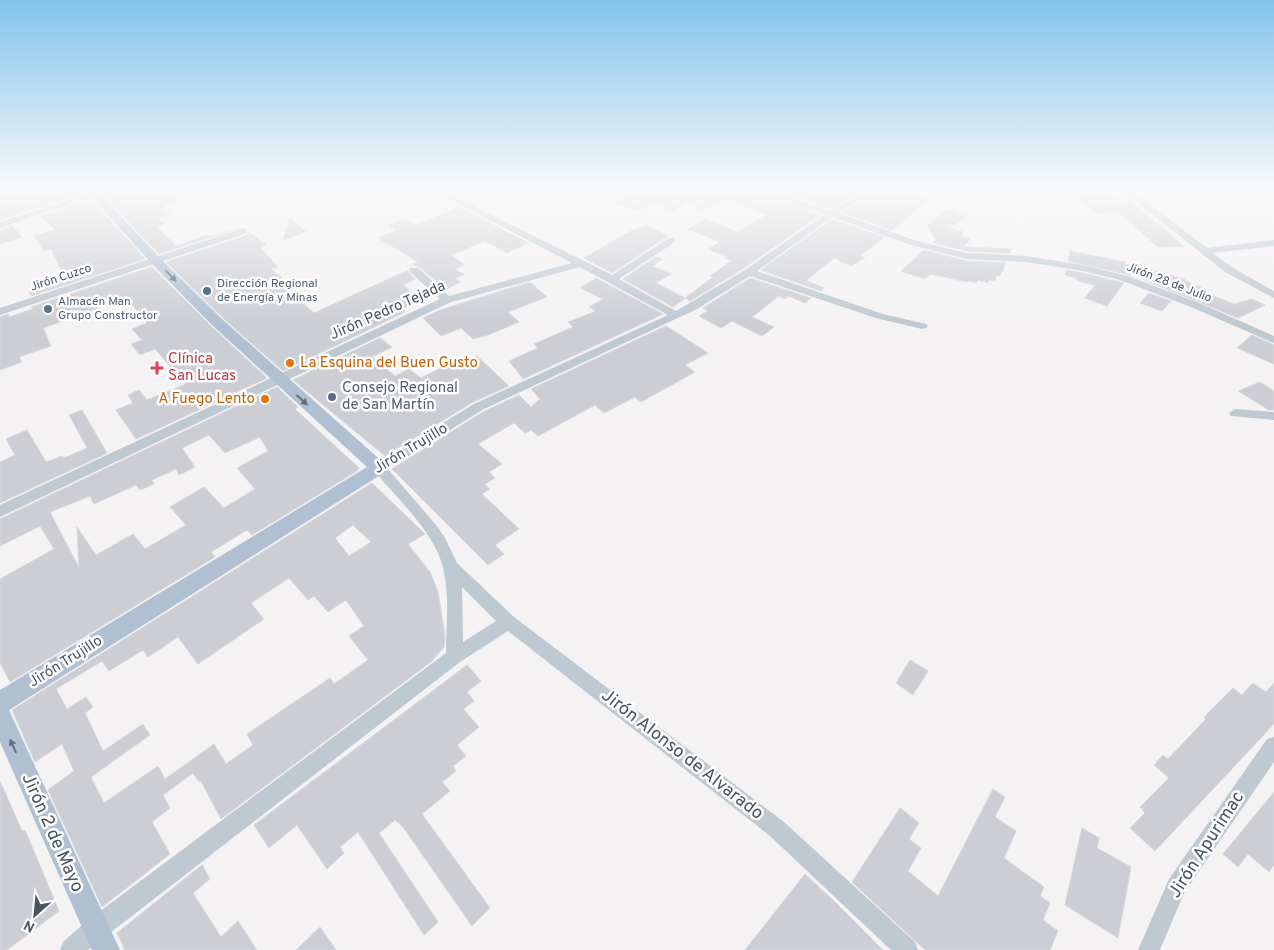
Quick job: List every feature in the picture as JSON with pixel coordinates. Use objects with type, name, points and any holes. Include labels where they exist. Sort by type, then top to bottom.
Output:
[{"type":"main road","name":"Jirón Alonso de Alvarado","points":[[131,234],[218,323],[379,468]]},
{"type":"main road","name":"Jirón Trujillo","points":[[0,703],[379,468]]},
{"type":"main road","name":"Jirón 2 de Mayo","points":[[0,716],[100,940]]},
{"type":"street","name":"Jirón Cuzco","points":[[0,312],[234,234]]},
{"type":"street","points":[[521,234],[676,315]]},
{"type":"street","name":"Jirón Trujillo","points":[[379,468],[478,408],[693,307],[749,272],[802,234]]},
{"type":"street","name":"Jirón 28 de Julio","points":[[889,234],[914,243],[967,256],[1026,259],[1083,268],[1124,278],[1274,340]]},
{"type":"street","points":[[1184,234],[1229,270],[1274,295]]},
{"type":"street","points":[[612,280],[672,240]]},
{"type":"street","points":[[1206,251],[1274,243]]},
{"type":"street","name":"Jirón Pedro Tejada","points":[[0,511],[278,378],[447,300],[579,264]]},
{"type":"street","points":[[414,270],[447,300]]},
{"type":"street","points":[[749,272],[880,316],[922,326]]},
{"type":"street","points":[[1235,413],[1274,416]]},
{"type":"street","name":"Jirón Alonso de Alvarado","points":[[379,468],[424,521],[442,548],[450,567],[454,599],[454,657]]},
{"type":"street","name":"Jirón Alonso de Alvarado","points":[[450,567],[508,622],[777,828],[907,950]]},
{"type":"street","points":[[71,950],[100,940],[454,657],[508,622]]},
{"type":"street","name":"Jirón Apurimac","points":[[1150,950],[1176,886],[1274,746]]},
{"type":"building","points":[[0,234],[20,234],[22,237],[0,244]]},
{"type":"building","points":[[40,234],[123,234],[145,259],[31,296],[29,291],[58,282],[56,279],[64,276],[51,249],[44,251],[34,236]]},
{"type":"building","points":[[140,234],[164,234],[176,246],[208,235],[210,237],[220,234],[159,254]]},
{"type":"building","points":[[252,234],[266,245],[260,247],[278,267],[271,269],[282,278],[276,281],[314,313],[408,270],[415,279],[403,285],[422,300],[403,308],[405,312],[283,371],[224,319],[166,262]]},
{"type":"building","points":[[285,234],[299,234],[283,240]]},
{"type":"building","points":[[386,234],[512,234],[529,243],[507,253],[485,241],[451,255],[464,265],[455,269],[464,275],[455,278],[461,282],[446,289],[419,267],[412,264],[418,262],[378,238]]},
{"type":"building","points":[[625,234],[665,234],[668,236],[612,273],[584,258]]},
{"type":"building","points":[[701,234],[792,234],[744,268],[690,301],[686,298],[673,307],[623,279],[656,257],[663,259],[652,266],[671,274],[656,283],[685,298],[731,261],[725,258],[727,257],[708,249],[720,242]]},
{"type":"building","points":[[811,234],[876,234],[884,237],[860,256],[865,258],[851,266],[834,258],[808,279],[807,281],[824,288],[821,291],[761,270]]},
{"type":"building","points":[[932,234],[962,234],[961,236],[970,239],[964,247],[1011,249],[1010,253],[967,251],[933,243],[936,240]]},
{"type":"building","points":[[1144,234],[1170,234],[1184,246],[1158,247]]},
{"type":"building","points":[[924,250],[967,261],[1006,263],[1000,276],[997,275],[995,281],[989,280],[988,283],[978,280],[976,283],[967,282],[930,274],[925,279],[901,271]]},
{"type":"building","points":[[1070,251],[1125,262],[1124,264],[1136,267],[1130,275],[1068,261]]},
{"type":"building","points":[[152,267],[212,327],[267,378],[136,439],[116,410],[133,403],[128,395],[139,390],[147,400],[186,384],[155,349],[140,355],[131,344],[142,340],[132,329],[147,323],[127,298],[43,328],[51,346],[19,357],[22,362],[0,370],[0,317],[8,314],[9,317],[33,309],[31,307]]},
{"type":"building","points":[[1066,270],[1124,283],[1107,306],[1085,298],[1095,285],[1077,281],[1077,278],[1065,275]]},
{"type":"building","points":[[1155,271],[1185,279],[1208,290],[1206,293],[1234,304],[1252,299],[1265,305],[1238,318],[1144,280]]},
{"type":"building","points":[[596,278],[663,314],[523,379],[509,361],[538,348],[534,344],[573,327],[568,322],[596,311],[589,307],[603,299],[580,288]]},
{"type":"building","points":[[750,278],[811,298],[805,303],[788,296],[785,299],[779,296],[752,317],[774,327],[762,336],[732,321],[721,328],[699,316],[708,311],[703,308]]},
{"type":"building","points":[[530,282],[547,297],[508,312],[519,322],[488,335],[473,339],[461,328],[441,336],[423,318],[440,310]]},
{"type":"building","points":[[1149,293],[1171,301],[1162,311],[1140,303]]},
{"type":"building","points":[[666,326],[708,353],[685,365],[695,372],[641,402],[635,397],[604,413],[595,405],[538,436],[531,430],[525,433],[514,423],[478,444],[502,464],[489,472],[495,478],[485,484],[490,489],[482,494],[519,529],[495,545],[504,554],[488,565],[392,469],[483,412],[519,395],[531,407],[540,399],[531,389]]},
{"type":"building","points":[[1252,335],[1274,345],[1274,364],[1237,348]]},
{"type":"building","points":[[380,338],[392,347],[372,357],[395,376],[409,369],[421,378],[447,365],[450,368],[477,356],[509,386],[473,402],[385,456],[293,380]]},
{"type":"building","points":[[1260,382],[1274,391],[1274,410],[1269,410],[1238,391]]},
{"type":"building","points":[[277,387],[298,407],[295,409],[359,468],[252,535],[247,530],[211,552],[215,557],[10,682],[0,663],[0,579],[54,549],[40,526],[0,546],[0,519]],"holes":[[[209,435],[225,453],[260,437],[268,451],[237,468],[255,489],[224,508],[204,487],[170,507],[186,525],[145,549],[133,534],[96,555],[77,527],[79,568],[50,512],[90,496],[94,504],[136,485],[140,490],[154,484],[152,480],[176,469],[179,475],[195,467],[182,448]]]},
{"type":"building","points":[[82,410],[107,453],[0,503],[0,462],[15,455],[6,439],[27,430],[46,462],[62,456],[64,458],[87,448],[69,415]]},
{"type":"building","points":[[372,483],[425,534],[408,544],[430,572],[438,592],[445,636],[444,647],[432,661],[221,819],[201,781],[199,782],[193,773],[163,795],[170,808],[152,822],[170,854],[102,907],[48,790],[74,771],[62,744],[35,762],[12,710]],"holes":[[[353,525],[371,542],[349,556],[335,538]],[[289,578],[308,600],[314,596],[328,612],[346,600],[364,626],[349,636],[368,660],[334,684],[330,678],[247,734],[253,745],[226,764],[214,744],[165,779],[158,766],[104,803],[91,777],[150,735],[143,724],[103,751],[85,713],[93,707],[86,697],[67,709],[56,689],[102,661],[109,671],[143,650],[148,657],[178,637],[198,664],[264,619],[251,603]]]},
{"type":"building","points":[[910,660],[928,671],[913,695],[896,683]]},
{"type":"building","points":[[467,665],[481,681],[467,692],[474,701],[463,709],[479,727],[457,745],[466,756],[453,766],[456,771],[442,782],[450,791],[422,814],[490,908],[472,926],[403,827],[395,820],[379,833],[438,922],[424,935],[358,832],[340,847],[344,853],[327,869],[297,825],[269,848],[254,825]]},
{"type":"building","points":[[1253,683],[1266,692],[1274,683],[1274,724],[1155,851],[1130,828],[1145,813],[1140,807],[1169,778],[1154,765],[1163,755],[1168,759],[1206,719],[1204,717],[1233,688],[1242,695]]},
{"type":"building","points":[[0,781],[22,831],[25,830],[59,911],[7,950],[0,950]]},
{"type":"building","points":[[993,789],[1005,797],[995,817],[1016,831],[1004,858],[1044,887],[1040,896],[1050,903],[1043,920],[1058,931],[1050,950],[925,950],[852,882],[900,808],[919,823],[909,839],[921,848],[908,871],[938,896]]},
{"type":"building","points":[[1274,792],[1274,865],[1269,872],[1248,854],[1238,867],[1223,854]]},
{"type":"building","points":[[1082,828],[1099,838],[1097,848],[1131,867],[1118,938],[1065,905]]},
{"type":"building","points":[[202,865],[210,879],[193,893],[221,937],[238,921],[257,950],[125,950],[117,933]]},
{"type":"building","points":[[805,874],[836,903],[883,950],[745,950]]},
{"type":"building","points":[[320,927],[336,950],[296,950]]},
{"type":"place","name":"Dirección Regional de Energía y Minas","points":[[207,291]]},
{"type":"place","name":"Almacén Man Grupo Constructor","points":[[48,309]]},
{"type":"place","name":"La Esquina del Buen Gusto","points":[[290,363]]},
{"type":"place","name":"Clínica San Lucas","points":[[157,368]]},
{"type":"place","name":"Consejo Regional de San Martín","points":[[332,397]]},
{"type":"place","name":"A Fuego Lento","points":[[265,399]]}]
